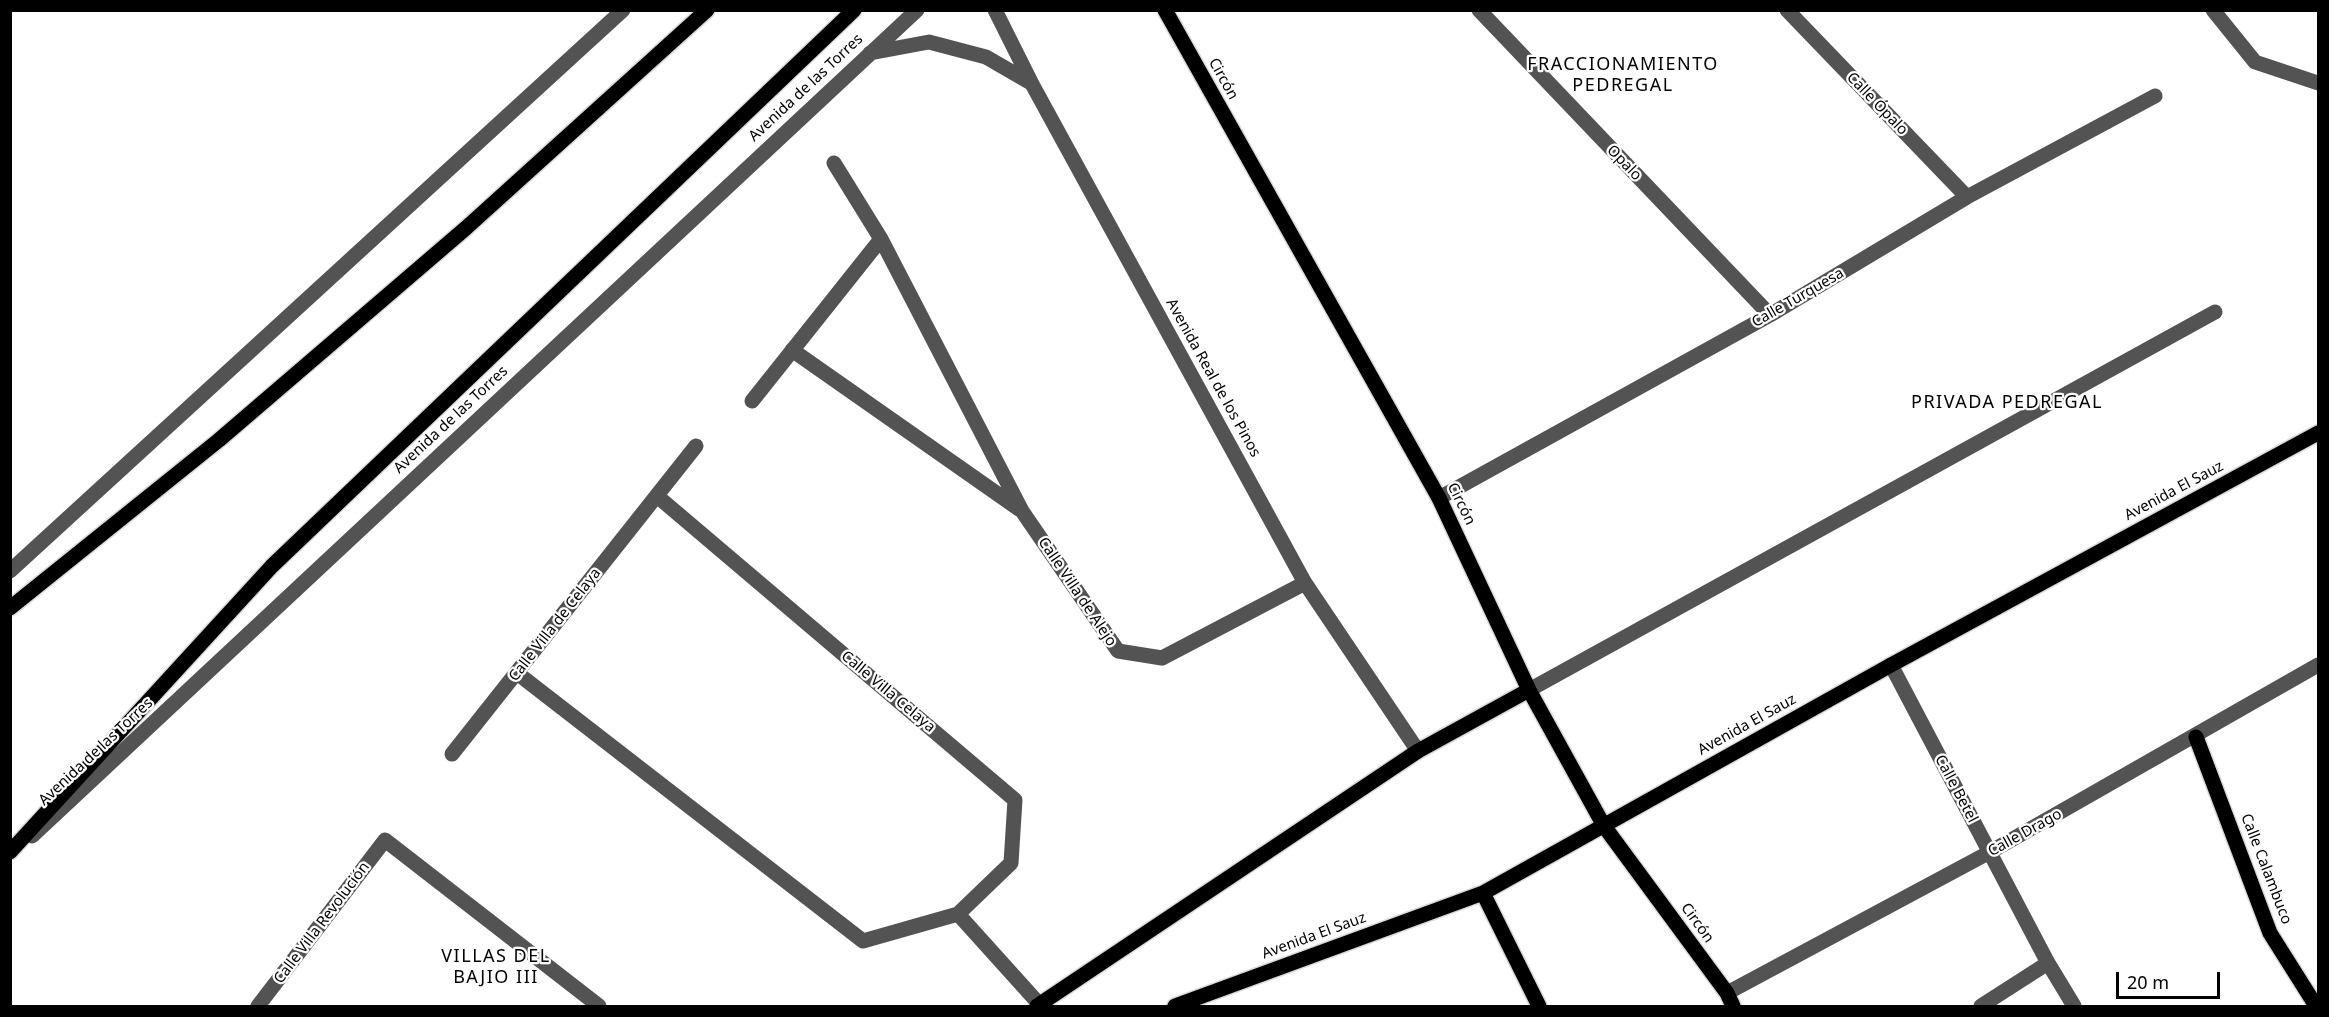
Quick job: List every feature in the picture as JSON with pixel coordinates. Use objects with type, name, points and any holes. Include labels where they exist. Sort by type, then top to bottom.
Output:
[{"type":"main road","points":[[10,608],[237,425],[466,228],[707,10]]},
{"type":"main road","name":"Avenida de las Torres","points":[[10,852],[272,566],[854,10]]},
{"type":"main road","name":"Circón","points":[[1166,12],[1438,498],[1529,690],[1604,826],[1730,1000]]},
{"type":"main road","name":"Avenida El Sauz","points":[[1175,1006],[1483,893],[1891,666],[2319,433]]},
{"type":"main road","points":[[1038,1006],[1418,751],[1529,690]]},
{"type":"main road","name":"Calle Calambuco","points":[[2196,736],[2270,933],[2316,1006]]},
{"type":"main road","points":[[1483,893],[1539,1006]]},
{"type":"street","points":[[10,571],[623,10]]},
{"type":"street","name":"Avenida de las Torres","points":[[10,857],[917,10]]},
{"type":"street","name":"Avenida Real de los Pinos","points":[[995,10],[1032,84],[1305,583],[1418,751]]},
{"type":"street","name":"Opalo","points":[[1479,10],[1770,315]]},
{"type":"street","name":"Calle Ópalo","points":[[1787,10],[1967,197]]},
{"type":"street","points":[[2213,10],[2255,62],[2319,83]]},
{"type":"street","points":[[870,53],[928,42],[986,57],[1032,84]]},
{"type":"street","name":"Calle Turquesa","points":[[1438,498],[1770,315],[1967,197],[2155,96]]},
{"type":"street","name":"Calle Villa de Alejo","points":[[834,164],[881,239],[1022,511],[1118,651],[1161,658],[1305,583]]},
{"type":"street","points":[[753,401],[881,239]]},
{"type":"street","points":[[1529,690],[2215,312]]},
{"type":"street","name":"Calle Villa de Alejo","points":[[792,350],[1022,511]]},
{"type":"street","name":"Calle Villa de Celaya","points":[[452,754],[696,446]]},
{"type":"street","name":"Calle Villa Celaya","points":[[517,673],[863,941],[958,914],[1011,864],[1015,800],[657,496]]},
{"type":"street","name":"Calle Drago","points":[[1730,1000],[2319,665]]},
{"type":"street","name":"Calle Betel","points":[[1891,666],[2048,963],[2074,1006]]},
{"type":"street","name":"Calle Villa Revolución","points":[[258,1006],[385,840],[599,1006]]},
{"type":"street","points":[[958,914],[1038,1006]]},
{"type":"street","points":[[1981,1006],[2048,963]]},
{"type":"district","name":"FRACCIONAMIENTO PEDREGAL","points":[[1623,76]]},
{"type":"district","name":"PRIVADA PEDREGAL","points":[[2007,403]]},
{"type":"district","name":"VILLAS DEL BAJIO III","points":[[496,967]]}]
